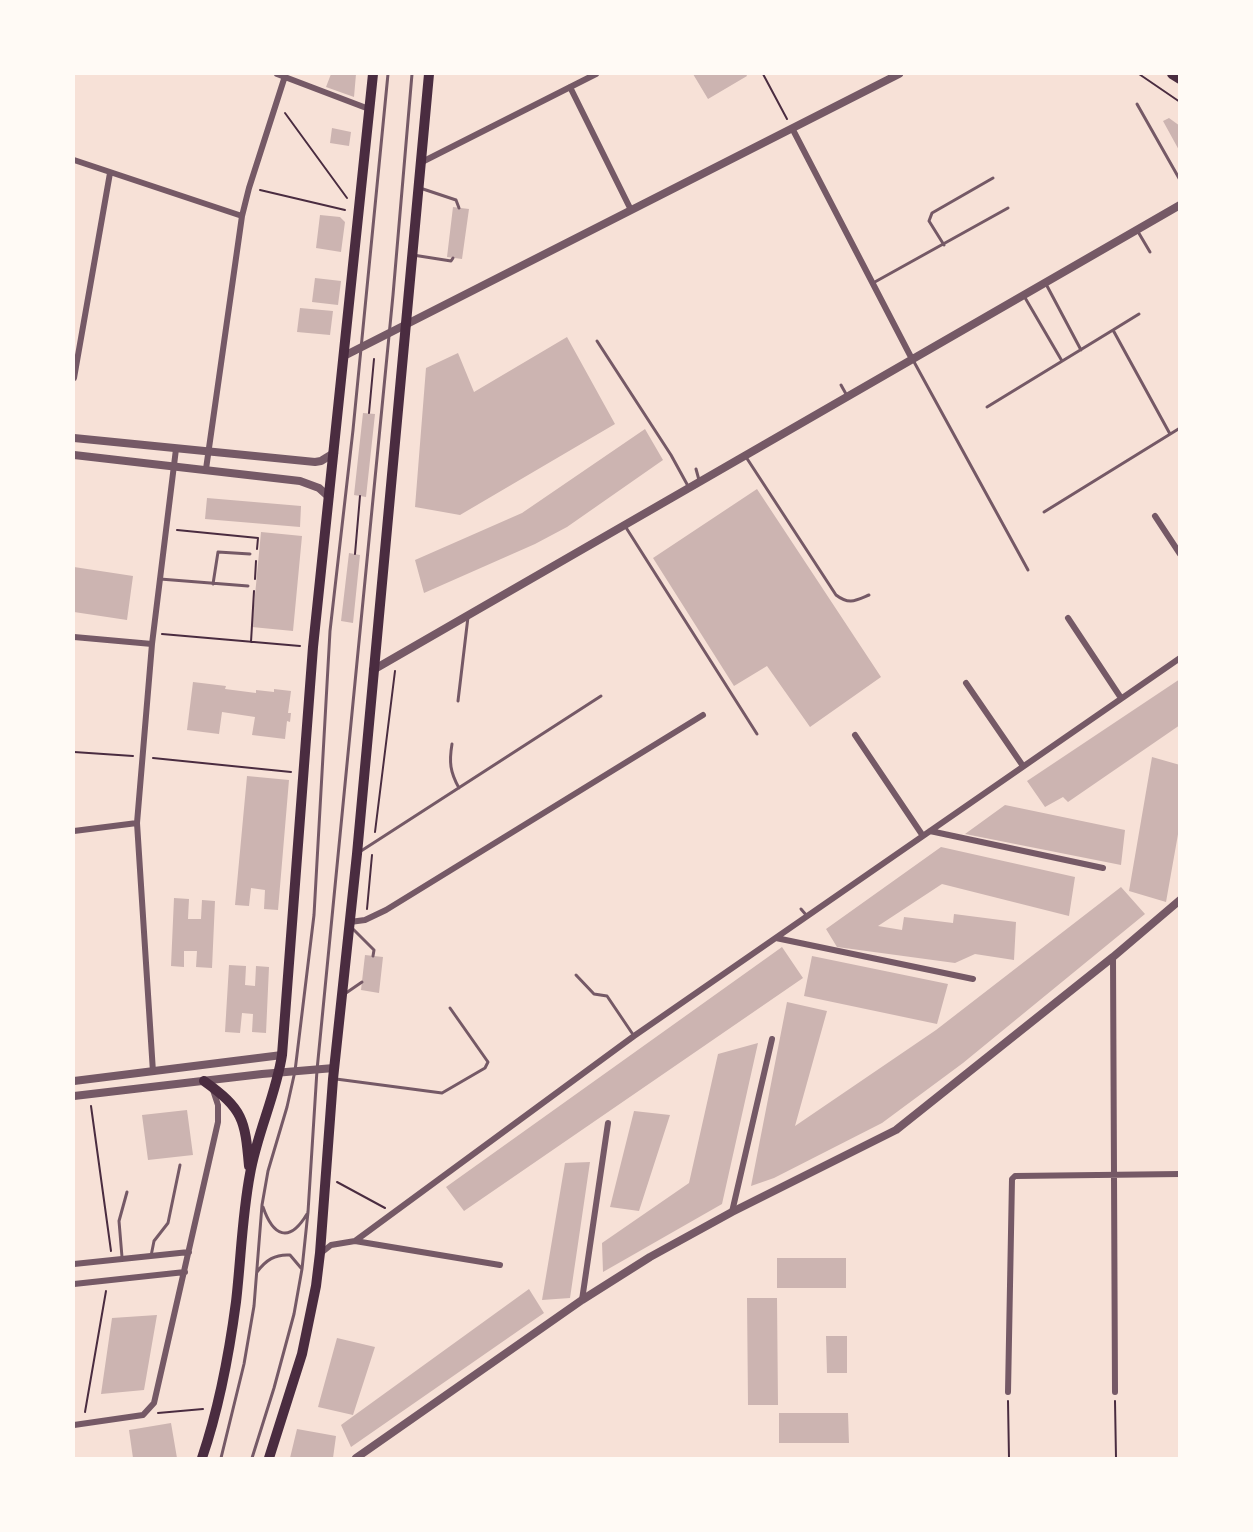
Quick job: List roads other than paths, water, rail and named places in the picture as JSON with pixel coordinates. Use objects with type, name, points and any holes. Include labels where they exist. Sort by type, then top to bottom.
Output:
[{"type":"main road","points":[[202,1458],[224,1373],[236,1302],[250,1174],[282,1055],[313,647],[373,74]]},
{"type":"main road","points":[[269,1458],[302,1354],[316,1286],[320,1253],[334,1073],[357,854],[429,74]]},
{"type":"main road","points":[[1172,74],[1179,79]]},
{"type":"main road","points":[[208,1084],[227,1099],[242,1119],[246,1132],[250,1174]]},
{"type":"street","points":[[277,74],[369,109]]},
{"type":"street","points":[[420,163],[596,74]]},
{"type":"street","points":[[344,356],[899,74]]},
{"type":"street","points":[[206,469],[242,216],[285,76]]},
{"type":"street","points":[[570,87],[631,210]]},
{"type":"street","points":[[792,128],[912,358]]},
{"type":"street","points":[[74,160],[242,216]]},
{"type":"street","points":[[74,378],[110,173]]},
{"type":"street","points":[[373,670],[1179,205]]},
{"type":"street","points":[[74,438],[315,462],[334,453]]},
{"type":"street","points":[[153,1072],[137,823],[153,634],[176,449]]},
{"type":"street","points":[[74,455],[300,481],[319,488],[329,497]]},
{"type":"street","points":[[1155,516],[1179,554]]},
{"type":"street","points":[[1068,618],[1121,698]]},
{"type":"street","points":[[74,637],[152,644]]},
{"type":"street","points":[[356,1241],[634,1036],[1179,658]]},
{"type":"street","points":[[966,683],[1023,766]]},
{"type":"street","points":[[350,924],[386,910],[703,715]]},
{"type":"street","points":[[855,735],[922,836]]},
{"type":"street","points":[[74,831],[137,823]]},
{"type":"street","points":[[930,831],[1103,868]]},
{"type":"street","points":[[356,1458],[582,1300],[650,1257],[732,1212],[896,1130],[1113,957],[1179,900]]},
{"type":"street","points":[[776,938],[973,979]]},
{"type":"street","points":[[1113,957],[1115,1392]]},
{"type":"street","points":[[732,1212],[772,1039]]},
{"type":"street","points":[[74,1081],[282,1055]]},
{"type":"street","points":[[74,1096],[208,1084],[279,1072],[317,1070],[334,1073]]},
{"type":"street","points":[[74,1425],[143,1415],[154,1403],[218,1122],[218,1105],[208,1084]]},
{"type":"street","points":[[582,1300],[608,1123]]},
{"type":"street","points":[[1008,1392],[1012,1182],[1015,1176],[1179,1174]]},
{"type":"street","points":[[320,1253],[331,1245],[356,1241],[500,1265]]},
{"type":"street","points":[[74,1264],[189,1252]]},
{"type":"street","points":[[74,1284],[185,1272]]},
{"type":"lane","points":[[222,1458],[244,1364],[254,1306],[262,1205],[268,1171],[295,1071],[314,915],[330,631],[388,74]]},
{"type":"lane","points":[[252,1458],[294,1314],[302,1269],[317,1070],[412,74]]},
{"type":"lane","points":[[1137,104],[1179,180]]},
{"type":"lane","points":[[944,245],[929,221],[932,213],[993,178]]},
{"type":"lane","points":[[418,188],[456,200],[459,208]]},
{"type":"lane","points":[[873,283],[1008,208]]},
{"type":"lane","points":[[1137,230],[1150,252]]},
{"type":"lane","points":[[412,255],[451,261],[453,258]]},
{"type":"lane","points":[[1045,282],[1081,350]]},
{"type":"lane","points":[[1023,295],[1062,361]]},
{"type":"lane","points":[[987,406],[1139,314]]},
{"type":"lane","points":[[1113,330],[1170,434]]},
{"type":"lane","points":[[597,341],[671,455],[689,488]]},
{"type":"lane","points":[[912,358],[1028,570]]},
{"type":"lane","points":[[841,385],[848,396]]},
{"type":"lane","points":[[1044,512],[1179,428]]},
{"type":"lane","points":[[745,455],[836,595],[844,601],[855,602],[869,595]]},
{"type":"lane","points":[[696,469],[699,482]]},
{"type":"lane","points":[[624,524],[757,734]]},
{"type":"lane","points":[[213,584],[218,552],[250,554]]},
{"type":"lane","points":[[160,579],[248,586]]},
{"type":"lane","points":[[458,701],[468,615]]},
{"type":"lane","points":[[357,854],[601,696]]},
{"type":"lane","points":[[452,744],[450,766],[459,788]]},
{"type":"lane","points":[[801,909],[807,916]]},
{"type":"lane","points":[[350,924],[374,950],[373,956]]},
{"type":"lane","points":[[576,975],[594,994],[607,996],[634,1036]]},
{"type":"lane","points":[[342,996],[362,982]]},
{"type":"lane","points":[[334,1073],[438,1093],[447,1091],[485,1068],[488,1062],[450,1008]]},
{"type":"lane","points":[[151,1256],[154,1241],[166,1227],[170,1218],[180,1165]]},
{"type":"lane","points":[[122,1259],[119,1221],[127,1192]]},
{"type":"lane","points":[[262,1205],[268,1222],[274,1230],[280,1233],[296,1230],[308,1212]]},
{"type":"lane","points":[[256,1273],[271,1258],[282,1254],[290,1255],[302,1269]]}]
